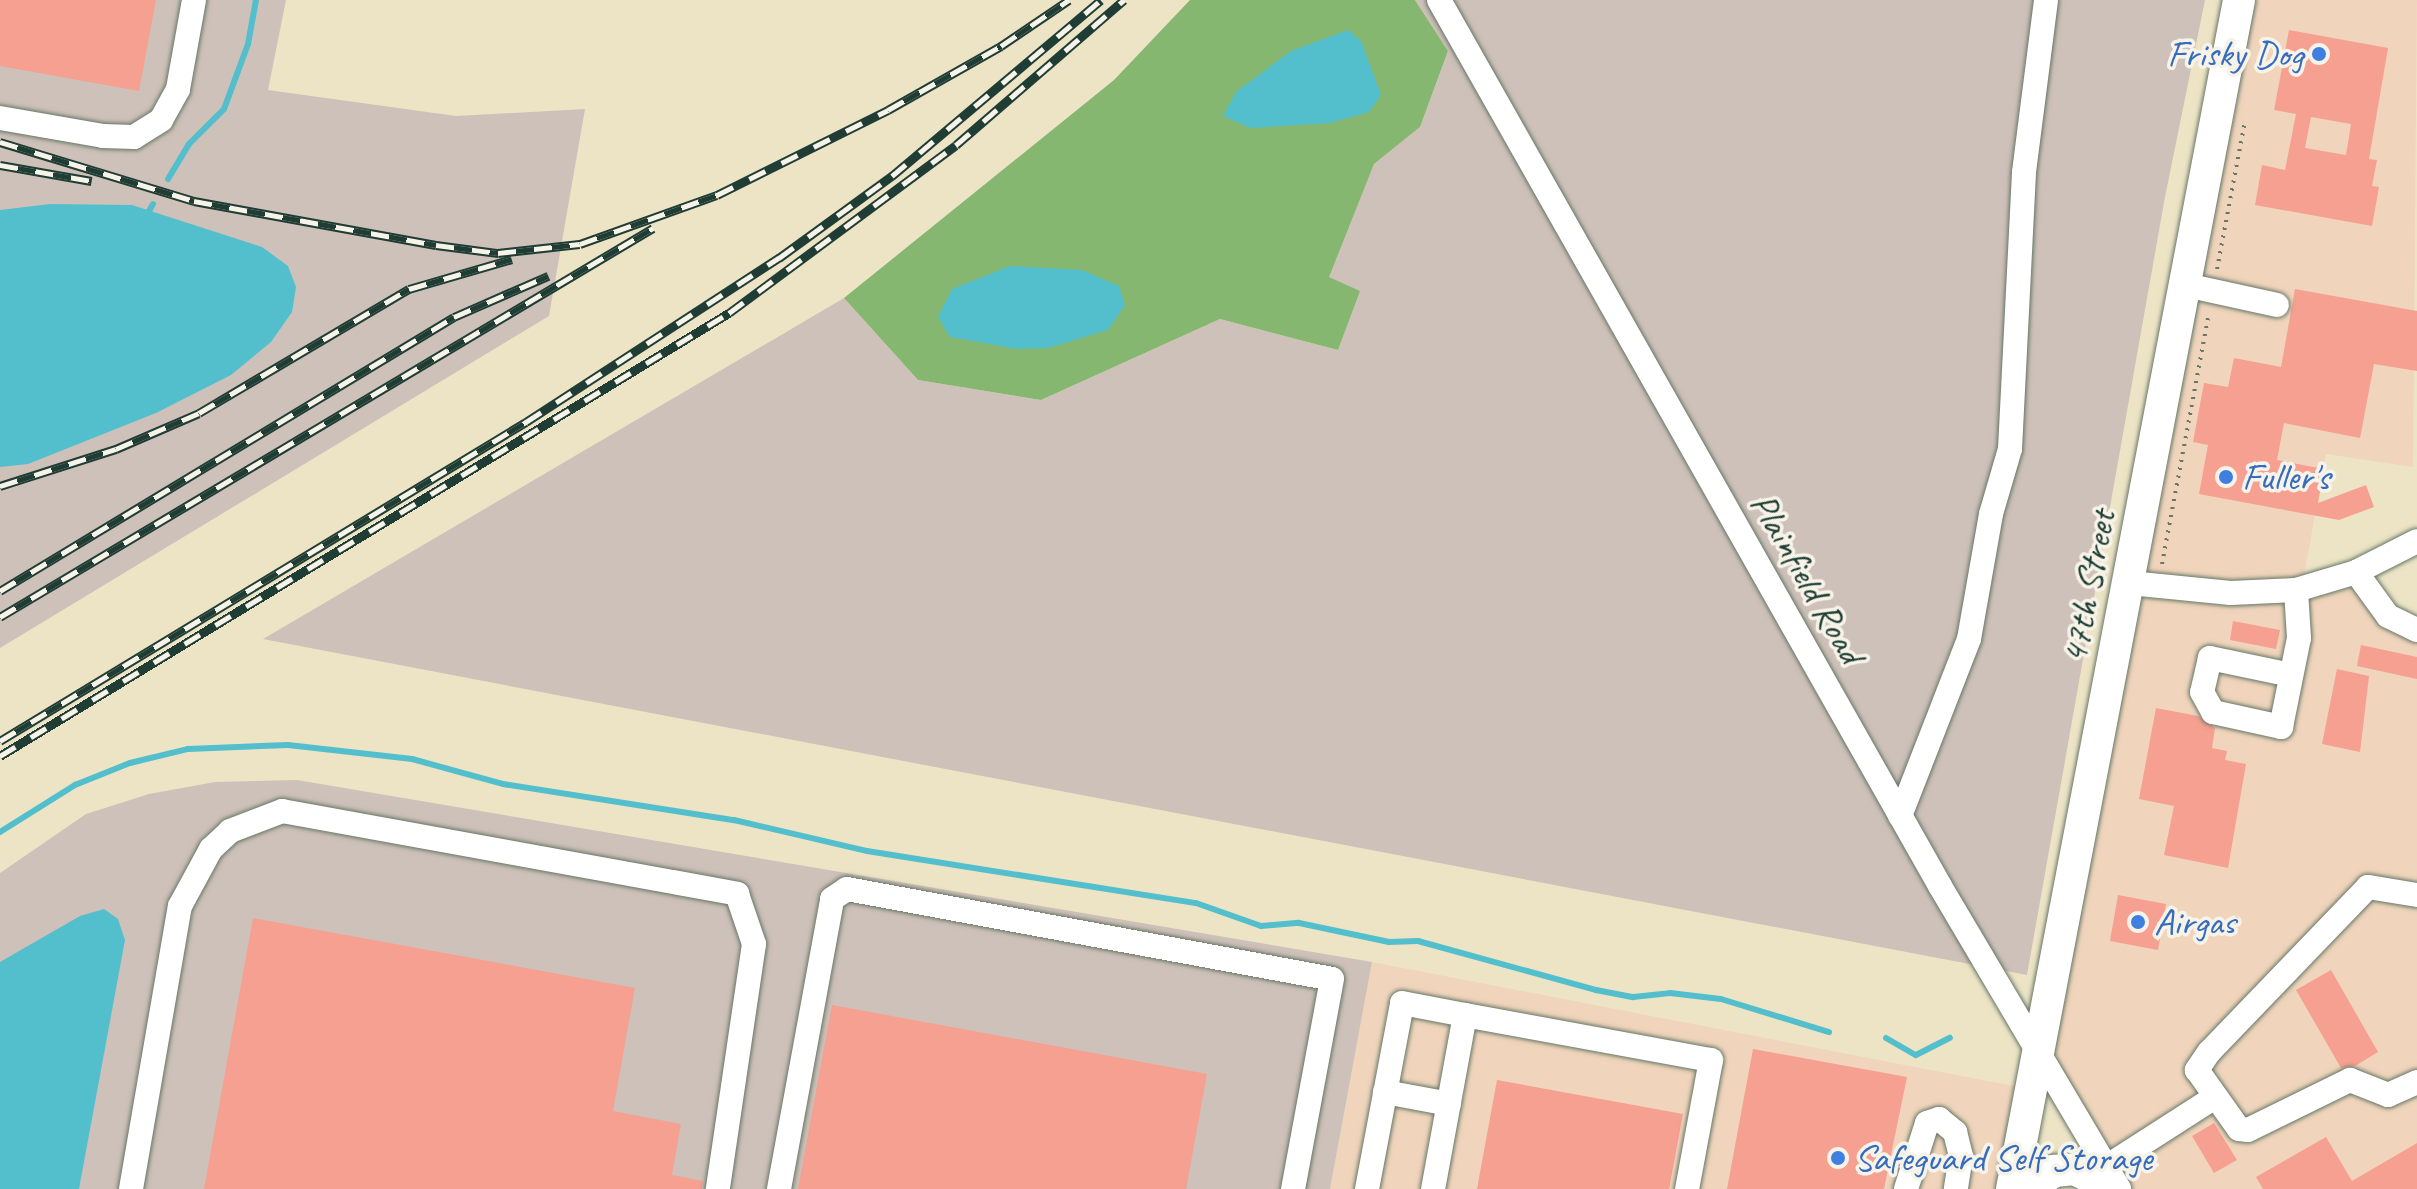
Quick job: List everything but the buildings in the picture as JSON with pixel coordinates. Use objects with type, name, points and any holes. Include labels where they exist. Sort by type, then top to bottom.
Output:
[{"type":"main road","name":"47th Street","points":[[2012,1189],[2039,1053],[2144,585],[2199,288],[2239,0]]},
{"type":"main road","points":[[2029,1189],[2054,1171],[2075,1169],[2113,1182]]},
{"type":"street","points":[[0,118],[103,136],[134,137],[161,120],[178,89],[194,0]]},
{"type":"street","name":"Plainfield Road","points":[[1439,0],[1900,816],[2113,1182]]},
{"type":"street","points":[[1900,816],[1969,639],[1991,514],[2010,449],[2024,172],[2046,0]]},
{"type":"street","points":[[2199,288],[2277,305]]},
{"type":"street","points":[[2144,585],[2231,593],[2296,590],[2356,572],[2417,541]]},
{"type":"street","points":[[2356,572],[2388,616],[2417,630]]},
{"type":"street","points":[[2291,675],[2299,638],[2296,590]]},
{"type":"street","points":[[131,1189],[180,906],[211,849],[230,831],[282,811],[737,894],[754,944],[718,1189]]},
{"type":"street","points":[[2417,895],[2368,887],[2209,1052],[2197,1070],[2239,1129],[2248,1130],[2350,1080],[2388,1095],[2417,1082]]},
{"type":"street","points":[[779,1189],[832,899],[847,889],[1332,979],[1293,1189]]},
{"type":"street","points":[[1367,1189],[1402,1003],[1711,1060],[1687,1189]]},
{"type":"street","points":[[1433,1189],[1465,1015]]},
{"type":"street","points":[[1385,1092],[1449,1104]]},
{"type":"street","points":[[2113,1182],[2215,1097]]},
{"type":"street","points":[[1906,1189],[1927,1123],[1939,1119],[1955,1132],[1958,1144],[1956,1189]]},
{"type":"path","points":[[2144,585],[2199,288],[2246,113]]},
{"type":"shaded area","points":[[0,0],[286,0],[268,90],[456,116],[585,109],[549,316],[0,648]]},
{"type":"shaded area","points":[[1415,0],[2205,0],[2165,197],[2027,975],[263,639],[844,298],[918,380],[1041,400],[1220,319],[1338,350],[1359,291],[1328,277],[1374,164],[1420,127],[1448,51]]},
{"type":"shaded area","points":[[2247,0],[2417,0],[2413,467],[2326,454],[2303,582],[2138,577]]},
{"type":"shaded area","points":[[2353,579],[2417,640],[2417,1189],[2130,1189],[2047,1047],[2135,590]]},
{"type":"shaded area","points":[[297,780],[1372,962],[1330,1189],[0,1189],[0,873],[86,814],[149,794],[215,782]]},
{"type":"shaded area","points":[[1372,962],[2024,1088],[2005,1189],[1330,1189]]},
{"type":"green space","points":[[1190,0],[1415,0],[1448,51],[1420,127],[1374,164],[1329,277],[1360,291],[1338,350],[1220,319],[1041,400],[918,380],[844,298],[1114,80]]},
{"type":"water","points":[[1348,30],[1361,41],[1381,95],[1369,112],[1330,123],[1250,128],[1223,116],[1236,92],[1291,51]]},
{"type":"water","points":[[50,204],[132,205],[262,247],[288,266],[296,287],[292,312],[271,342],[231,375],[156,413],[28,464],[0,467],[0,210]]},
{"type":"water","points":[[1010,266],[1082,270],[1119,286],[1125,305],[1108,330],[1048,348],[1017,349],[950,337],[938,317],[952,289]]},
{"type":"water","points":[[104,909],[118,919],[125,940],[79,1189],[0,1189],[0,962],[80,916]]},
{"type":"waterway","points":[[168,179],[189,144],[224,109],[248,44],[256,0]]},
{"type":"waterway","points":[[149,211],[153,204]]},
{"type":"waterway","points":[[0,832],[75,785],[130,763],[188,749],[288,745],[412,759],[503,784],[734,820],[867,851],[1196,903],[1261,926],[1299,923],[1389,942],[1418,941],[1596,990],[1633,997],[1670,993],[1721,999],[1829,1032]]},
{"type":"waterway","points":[[1886,1038],[1916,1055],[1950,1038]]},
{"type":"railway","points":[[0,142],[194,201],[436,245],[498,253],[580,244],[717,195],[888,110],[1001,46],[1069,0]]},
{"type":"railway","points":[[0,741],[526,422],[779,258],[892,176],[1101,0]]},
{"type":"railway","points":[[0,756],[729,313],[956,145],[1124,0]]},
{"type":"railway","points":[[0,165],[92,181]]},
{"type":"railway","points":[[0,617],[653,228]]},
{"type":"railway","points":[[0,486],[116,449],[199,413],[409,289],[512,259]]},
{"type":"railway","points":[[0,591],[454,317],[548,276]]},
{"type":"place","name":"Frisky Dog","points":[[2319,54]]},
{"type":"place","name":"Fuller's","points":[[2226,477]]},
{"type":"place","name":"Airgas","points":[[2138,922]]},
{"type":"place","name":"Safeguard Self Storage","points":[[1838,1158]]}]
